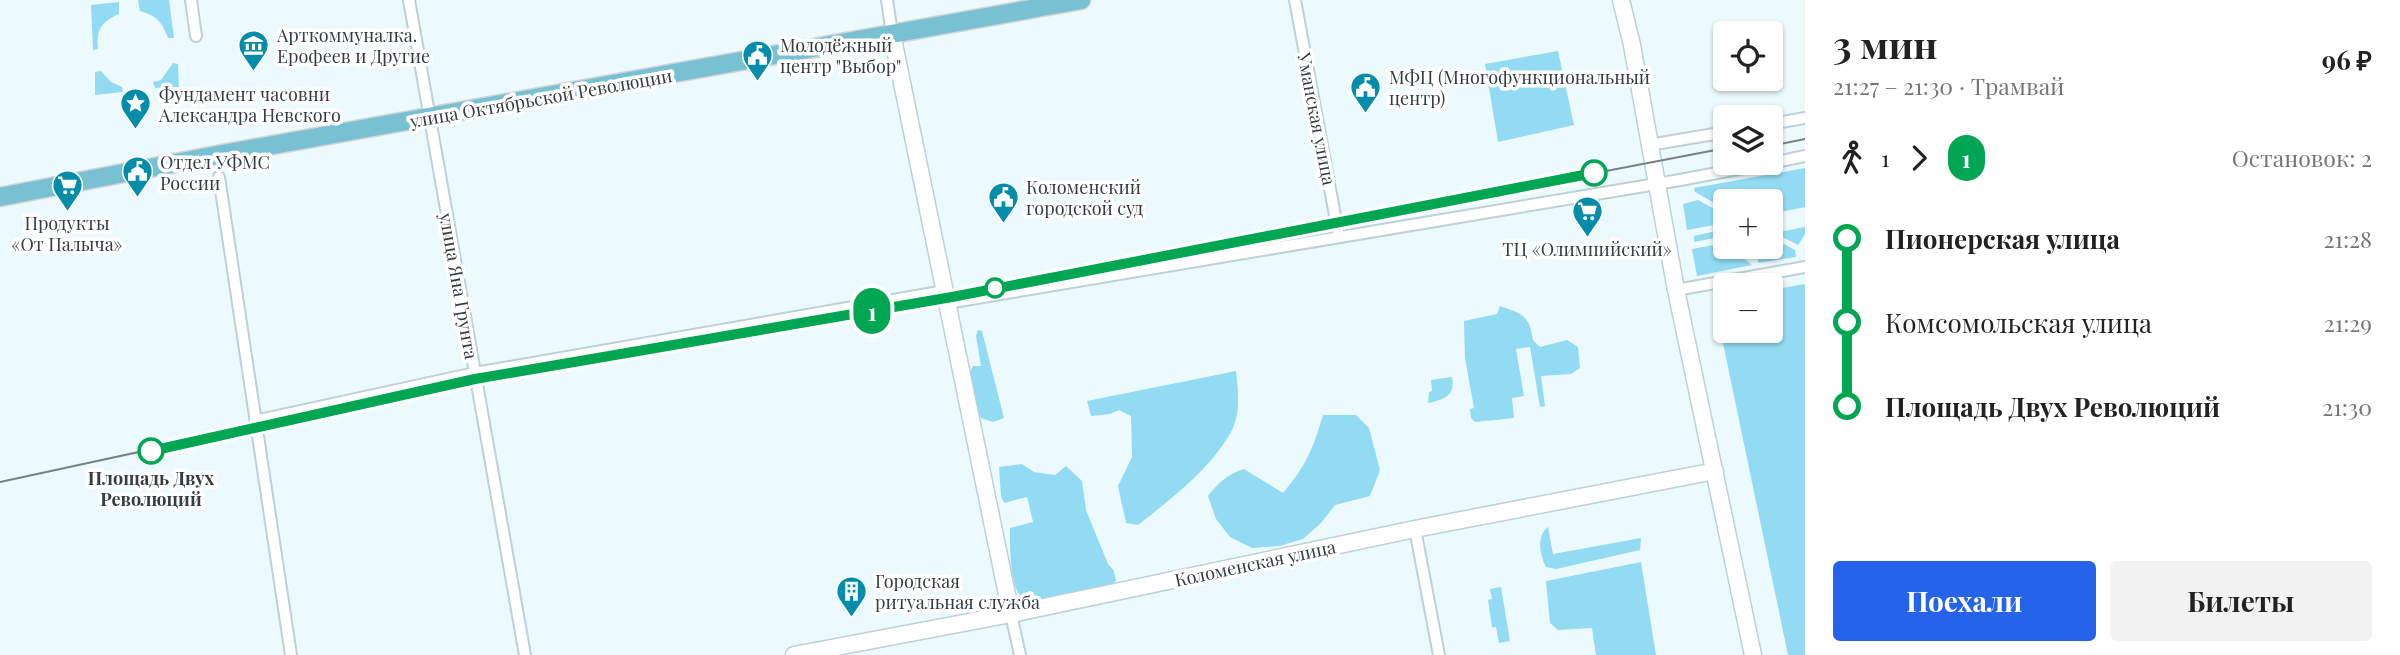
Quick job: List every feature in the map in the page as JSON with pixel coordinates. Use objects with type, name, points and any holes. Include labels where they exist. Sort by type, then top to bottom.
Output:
[{"type":"main road","name":"улица Октябрьской Революции","points":[[0,197],[218,155],[1082,0]]},
{"type":"street","points":[[191,0],[196,36]]},
{"type":"street","name":"улица Яна Грунта","points":[[409,0],[525,655]]},
{"type":"street","points":[[887,0],[1020,655]]},
{"type":"street","name":"Уманская улица","points":[[1295,0],[1339,237]]},
{"type":"street","points":[[1621,0],[1632,45],[1676,290],[1753,655]]},
{"type":"street","points":[[1783,122],[1805,118]]},
{"type":"street","points":[[1649,145],[1713,134]]},
{"type":"street","points":[[1783,161],[1805,156]]},
{"type":"street","points":[[255,421],[475,373],[1339,237],[1713,174]]},
{"type":"street","points":[[219,177],[291,655]]},
{"type":"street","points":[[1676,290],[1805,267]]},
{"type":"street","name":"Коломенская улица","points":[[794,655],[1011,614],[1415,529],[1716,471]]},
{"type":"street","points":[[1415,529],[1439,655]]},
{"type":"shaded area","points":[[138,0],[169,0],[174,38],[168,38],[155,18],[140,11]]},
{"type":"shaded area","points":[[119,2],[119,14],[101,27],[98,49],[93,50],[91,5]]},
{"type":"shaded area","points":[[1558,51],[1574,125],[1498,142],[1485,64]]},
{"type":"shaded area","points":[[173,63],[178,64],[179,87],[155,88],[153,82],[161,80]]},
{"type":"shaded area","points":[[101,71],[111,82],[122,87],[123,92],[95,95],[95,72]]},
{"type":"shaded area","points":[[1805,168],[1805,207],[1783,212],[1783,189],[1713,189],[1713,202],[1695,192],[1694,188],[1766,175],[1783,175],[1783,172]]},
{"type":"shaded area","points":[[1698,200],[1713,208],[1713,225],[1687,230],[1683,204]]},
{"type":"shaded area","points":[[1805,227],[1805,234],[1798,245],[1783,238],[1783,231]]},
{"type":"shaded area","points":[[1713,232],[1713,238],[1694,242],[1694,236]]},
{"type":"shaded area","points":[[1783,244],[1795,250],[1796,257],[1758,263],[1758,259],[1783,259]]},
{"type":"shaded area","points":[[1713,245],[1713,259],[1745,259],[1752,265],[1697,276],[1692,249]]},
{"type":"shaded area","points":[[1805,284],[1805,655],[1788,655],[1723,343],[1783,343],[1783,288]]},
{"type":"shaded area","points":[[1500,306],[1527,320],[1533,340],[1540,347],[1567,340],[1578,347],[1580,368],[1571,374],[1541,376],[1545,406],[1540,407],[1530,347],[1516,349],[1524,396],[1512,398],[1514,418],[1475,422],[1471,418],[1470,409],[1474,408],[1465,358],[1464,321],[1497,314]]},
{"type":"shaded area","points":[[978,330],[982,331],[1004,418],[993,422],[981,418],[969,385],[973,366],[981,366],[976,336]]},
{"type":"shaded area","points":[[1236,371],[1237,416],[1224,444],[1202,470],[1164,505],[1138,525],[1126,523],[1118,486],[1132,457],[1131,416],[1119,410],[1091,416],[1087,401]]},
{"type":"shaded area","points":[[1452,377],[1452,388],[1448,396],[1428,403],[1429,392],[1432,391],[1431,380]]},
{"type":"shaded area","points":[[1323,415],[1356,415],[1369,428],[1380,470],[1370,496],[1335,505],[1321,523],[1303,539],[1279,546],[1252,548],[1230,537],[1216,519],[1208,496],[1224,480],[1244,469],[1283,493],[1308,457]]},
{"type":"shaded area","points":[[1022,464],[1034,472],[1055,475],[1066,466],[1082,481],[1086,510],[1108,564],[1114,571],[1116,581],[1106,589],[1037,604],[1025,601],[1020,596],[1013,578],[1010,528],[1033,522],[1027,497],[1004,503],[999,467]]},
{"type":"shaded area","points":[[1548,527],[1553,554],[1641,538],[1640,550],[1556,569],[1546,567],[1542,557],[1541,540]]},
{"type":"shaded area","points":[[1641,562],[1656,655],[1596,655],[1592,628],[1558,630],[1550,623],[1546,581]]},
{"type":"shaded area","points":[[1501,587],[1510,641],[1499,643],[1496,627],[1492,627],[1488,600],[1492,599],[1490,589]]},
{"type":"tram line","points":[[1783,144],[1805,139]]},
{"type":"tram line","points":[[0,482],[476,379],[946,298],[1713,150]]},
{"type":"tram line","name":"1","points":[[151,451],[475,379],[952,297],[1594,173]]},
{"type":"place","name":"Арткоммуналка. Ерофеев и Другие","points":[[254,72]]},
{"type":"place","name":"Молодёжный центр \"Выбор\"","points":[[757,82]]},
{"type":"place","name":"МФЦ (Многофункциональный центр)","points":[[1366,114]]},
{"type":"place","name":"Фундамент часовни Александра Невского","points":[[136,131]]},
{"type":"place","name":"Отдел УФМС России","points":[[137,199]]},
{"type":"place","name":"Продукты «От Палыча»","points":[[67,212]]},
{"type":"place","name":"Коломенский городской суд","points":[[1003,224]]},
{"type":"place","name":"ТЦ «Олимпийский»","points":[[1587,238]]},
{"type":"place","name":"Площадь Двух Революций","points":[[151,451]]},
{"type":"place","name":"Городская ритуальная служба","points":[[852,618]]}]
